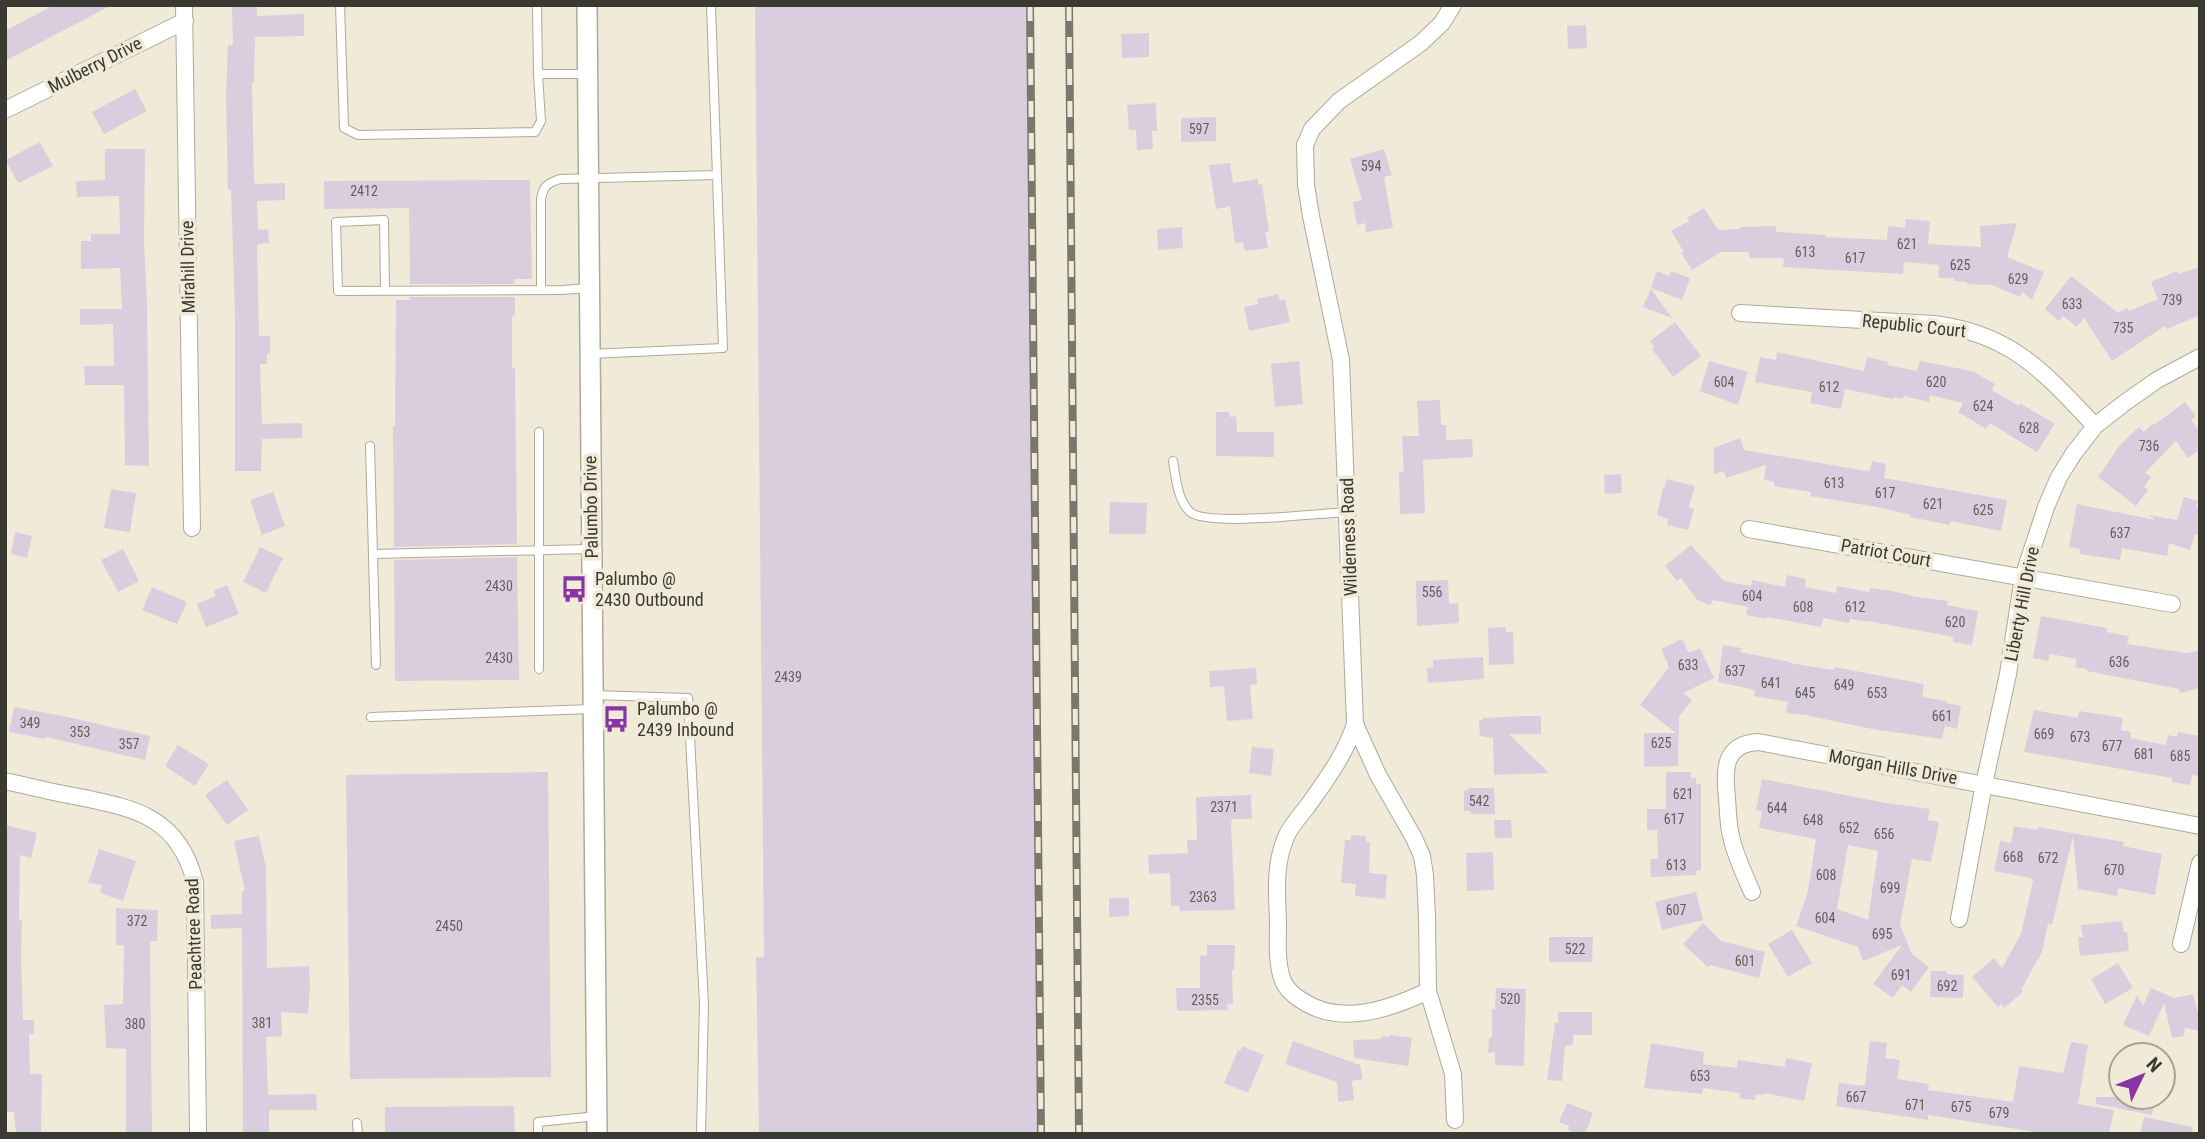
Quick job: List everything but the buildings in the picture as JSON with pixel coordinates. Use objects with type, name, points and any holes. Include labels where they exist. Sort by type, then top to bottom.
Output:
[{"type":"street","name":"Palumbo Drive","points":[[587,5],[597,1125]]},
{"type":"street","name":"Wilderness Road","points":[[1453,5],[1442,23],[1421,43],[1339,101],[1312,129],[1305,145],[1306,185],[1311,216],[1341,360],[1355,724],[1378,775],[1422,856],[1427,917],[1428,991],[1453,1074],[1455,1120]]},
{"type":"street","name":"Mulberry Drive","points":[[5,110],[185,13]]},
{"type":"street","name":"Mirahill Drive","points":[[185,13],[192,528]]},
{"type":"street","name":"Republic Court","points":[[1740,313],[1963,328],[2013,349],[2038,368],[2095,426]]},
{"type":"street","name":"Liberty Hill Drive","points":[[1959,919],[2008,674],[2023,577],[2032,545],[2059,477],[2095,426],[2146,388],[2200,357]]},
{"type":"street","name":"Patriot Court","points":[[1749,529],[2172,604]]},
{"type":"street","points":[[1355,724],[1338,764],[1286,835],[1280,856],[1276,876],[1278,953],[1283,980],[1291,993],[1306,1004],[1342,1015],[1392,1006],[1428,991]]},
{"type":"street","name":"Morgan Hills Drive","points":[[1752,892],[1731,836],[1725,778],[1729,757],[1748,742],[2200,826]]},
{"type":"street","name":"Peachtree Road","points":[[5,781],[120,805],[140,812],[158,821],[174,835],[184,849],[195,882],[198,1134]]},
{"type":"street","points":[[2181,944],[2200,863]]},
{"type":"lane","points":[[340,5],[344,128],[358,135],[535,132],[541,121],[537,5]]},
{"type":"lane","points":[[590,354],[723,348],[711,5]]},
{"type":"lane","points":[[538,74],[587,74]]},
{"type":"lane","points":[[541,289],[541,199],[547,184],[560,179],[716,175]]},
{"type":"lane","points":[[385,290],[384,220],[336,222],[338,291],[589,288]]},
{"type":"lane","points":[[539,432],[539,669]]},
{"type":"lane","points":[[370,446],[376,665]]},
{"type":"lane","points":[[1173,461],[1181,498],[1189,511],[1198,517],[1251,518],[1348,512]]},
{"type":"lane","points":[[373,554],[592,549]]},
{"type":"lane","points":[[371,717],[688,698],[704,1004],[701,1134]]},
{"type":"lane","points":[[538,1134],[538,1122],[597,1125]]},
{"type":"lane","points":[[357,1123],[358,1134]]},
{"type":"railway","points":[[1030,5],[1041,1134]]},
{"type":"railway","points":[[1069,5],[1079,1134]]},
{"type":"place","name":"Palumbo @ 2430 Outbound","points":[[574,589]]},
{"type":"place","name":"Palumbo @ 2439 Inbound","points":[[616,719]]}]
